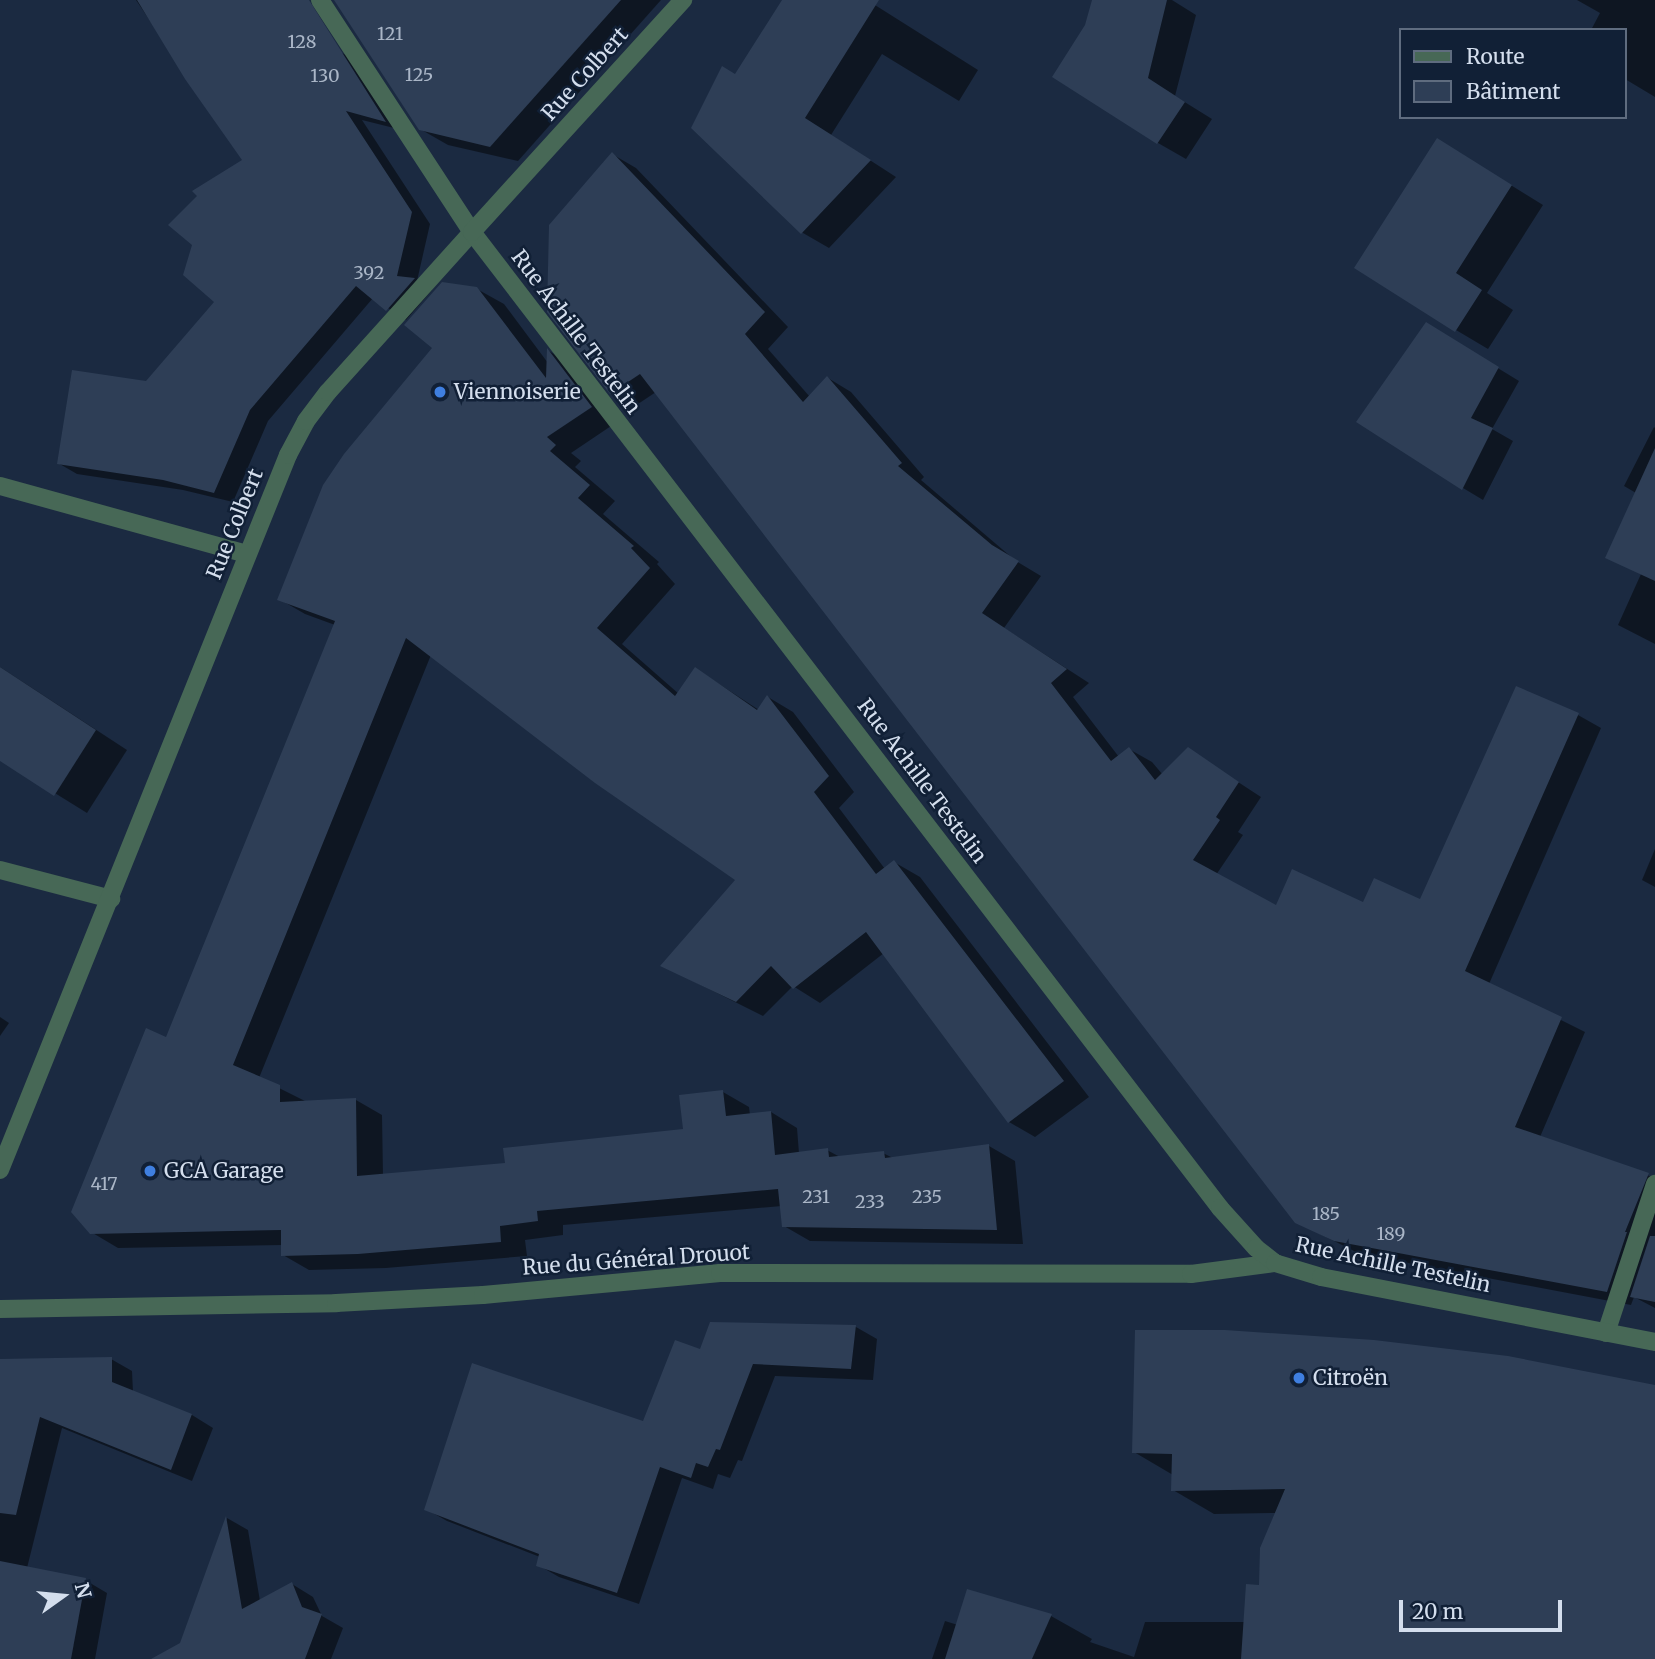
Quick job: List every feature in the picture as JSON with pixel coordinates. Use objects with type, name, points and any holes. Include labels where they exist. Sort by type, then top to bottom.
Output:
[{"type":"street","name":"Rue Achille Testelin","points":[[320,0],[472,232],[1220,1208],[1255,1248],[1275,1262],[1321,1277],[1655,1342]]},
{"type":"street","name":"Rue Colbert","points":[[0,1170],[111,899],[247,554],[288,455],[306,421],[352,362],[683,0]]},
{"type":"street","points":[[0,486],[247,554]]},
{"type":"street","points":[[0,870],[111,899]]},
{"type":"street","points":[[1606,1333],[1655,1184]]},
{"type":"street","name":"Rue du Général Drouot","points":[[0,1309],[336,1303],[483,1294],[720,1273],[1191,1274],[1275,1262]]},
{"type":"building","points":[[137,0],[309,0],[386,122],[346,111],[412,212],[397,276],[415,278],[386,311],[356,286],[250,410],[214,493],[163,480],[57,464],[72,370],[146,381],[214,302],[183,275],[192,245],[168,225],[197,196],[192,191],[242,160],[185,79]]},
{"type":"building","points":[[334,0],[621,0],[490,147],[419,130]]},
{"type":"building","points":[[782,0],[879,0],[805,118],[871,160],[801,234],[691,128],[722,66],[735,74]]},
{"type":"building","points":[[1092,0],[1167,0],[1148,78],[1185,102],[1157,144],[1052,77],[1085,25]]},
{"type":"building","points":[[1437,138],[1512,185],[1456,273],[1482,290],[1455,332],[1354,268]]},
{"type":"building","points":[[612,152],[765,312],[745,334],[803,402],[827,376],[902,463],[898,466],[992,545],[1019,561],[982,613],[1067,669],[1051,683],[1111,761],[1129,747],[1155,780],[1188,747],[1239,782],[1216,817],[1220,820],[1193,860],[1276,905],[1292,869],[1363,902],[1374,878],[1420,899],[1516,686],[1579,713],[1465,971],[1562,1017],[1515,1127],[1649,1173],[1625,1232],[1607,1292],[1334,1241],[1295,1223],[640,374],[610,394],[547,312],[549,225]]},
{"type":"building","points":[[442,282],[477,287],[546,378],[547,348],[592,407],[547,437],[556,445],[550,451],[590,485],[578,498],[634,546],[631,548],[650,568],[597,628],[675,696],[695,667],[757,710],[767,695],[829,776],[814,792],[876,874],[894,860],[1064,1081],[1008,1123],[866,932],[793,989],[771,966],[736,1002],[660,966],[735,880],[595,783],[406,638],[233,1065],[280,1085],[280,1102],[356,1098],[357,1176],[505,1163],[503,1148],[683,1129],[679,1095],[723,1090],[726,1116],[771,1111],[775,1155],[828,1148],[829,1157],[884,1151],[885,1158],[989,1144],[997,1230],[782,1227],[778,1189],[537,1211],[538,1221],[500,1226],[501,1242],[358,1254],[281,1256],[281,1230],[90,1234],[71,1212],[146,1028],[166,1037],[335,621],[277,600],[323,485],[344,454],[432,348],[404,325]]},
{"type":"building","points":[[1426,322],[1499,367],[1471,418],[1493,428],[1462,490],[1356,422]]},
{"type":"building","points":[[1655,448],[1655,581],[1605,558]]},
{"type":"building","points":[[0,667],[96,730],[54,796],[0,761]]},
{"type":"building","points":[[1650,1236],[1655,1236],[1655,1302],[1630,1297]]},
{"type":"building","points":[[710,1322],[856,1325],[851,1369],[753,1364],[720,1450],[716,1449],[708,1467],[696,1463],[691,1478],[660,1467],[617,1593],[536,1566],[539,1554],[424,1510],[472,1363],[643,1421],[675,1340],[700,1349]]},
{"type":"building","points":[[1135,1330],[1225,1330],[1374,1340],[1508,1356],[1655,1385],[1655,1659],[1241,1659],[1246,1584],[1259,1585],[1260,1548],[1285,1489],[1171,1491],[1172,1454],[1132,1453]]},
{"type":"building","points":[[112,1357],[112,1382],[192,1414],[171,1470],[40,1417],[16,1515],[0,1513],[0,1359]]},
{"type":"building","points":[[226,1516],[242,1609],[292,1582],[302,1607],[322,1614],[305,1659],[151,1659],[180,1643]]},
{"type":"building","points":[[0,1561],[86,1578],[71,1659],[0,1659]]},
{"type":"building","points":[[967,1589],[1052,1614],[1032,1659],[945,1659]]},
{"type":"place","name":"Viennoiserie","points":[[440,392]]},
{"type":"place","name":"GCA Garage","points":[[150,1171]]},
{"type":"place","name":"Citroën","points":[[1299,1378]]}]
